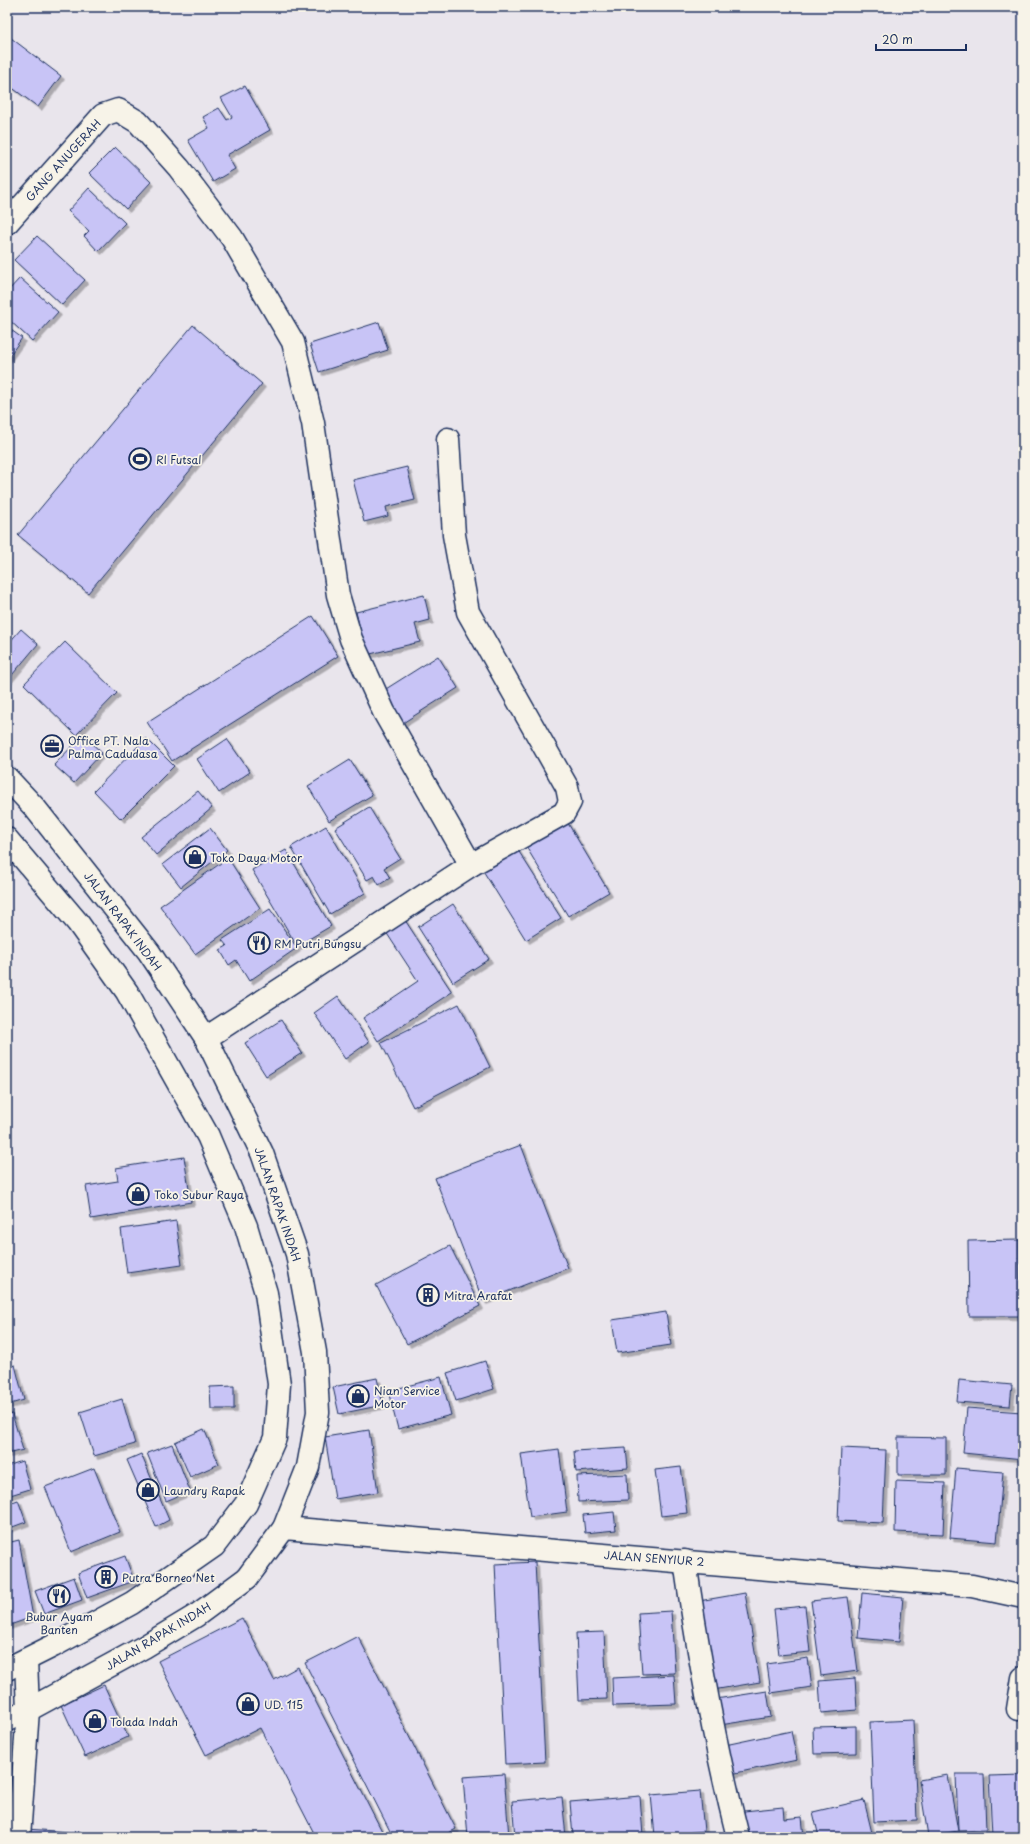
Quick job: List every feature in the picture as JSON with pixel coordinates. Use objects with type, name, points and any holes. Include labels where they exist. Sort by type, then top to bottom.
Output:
[{"type":"street","name":"GANG ANUGERAH","points":[[7,223],[103,115],[118,110],[138,122],[180,168],[232,238],[293,342],[314,423],[338,595],[350,639],[384,712],[471,865]]},
{"type":"street","points":[[206,1038],[471,865],[564,813],[570,802],[567,787],[468,612],[454,535],[448,439]]},
{"type":"street","name":"JALAN RAPAK INDAH","points":[[7,778],[35,808],[149,952],[206,1038],[262,1153],[297,1254],[315,1352],[318,1412],[308,1467],[284,1528],[247,1578],[197,1615],[28,1710],[7,1720]]},
{"type":"street","points":[[7,839],[78,923],[128,992],[208,1136],[246,1226],[266,1293],[280,1384],[275,1438],[246,1504],[214,1546],[132,1603],[16,1664],[28,1710],[19,1837]]},
{"type":"street","name":"JALAN SENYIUR 2","points":[[284,1528],[972,1586],[1023,1597]]},
{"type":"street","points":[[685,1561],[696,1644],[725,1786],[738,1837]]},
{"type":"street","points":[[1018,1709],[1023,1678]]},
{"type":"building","points":[[7,35],[61,76],[38,107],[7,84]]},
{"type":"building","points":[[245,86],[270,130],[227,155],[235,169],[213,182],[188,140],[209,128],[203,117],[219,108],[227,120],[232,117],[221,98]]},
{"type":"building","points":[[115,147],[151,182],[126,209],[89,173]]},
{"type":"building","points":[[89,188],[125,223],[98,251],[84,236],[89,231],[68,211]]},
{"type":"building","points":[[37,236],[85,280],[62,305],[14,260]]},
{"type":"building","points":[[20,278],[58,312],[32,341],[7,318],[7,292]]},
{"type":"building","points":[[379,322],[388,350],[319,372],[310,344]]},
{"type":"building","name":"RI Futsal","points":[[193,325],[262,384],[88,593],[18,535]]},
{"type":"building","points":[[7,327],[22,338],[7,359]]},
{"type":"building","points":[[407,467],[415,500],[386,507],[388,516],[364,522],[353,480]]},
{"type":"building","points":[[424,595],[430,620],[415,624],[420,642],[366,655],[356,612]]},
{"type":"building","points":[[313,616],[338,656],[172,761],[147,722]]},
{"type":"building","points":[[21,629],[38,644],[7,681],[7,645]]},
{"type":"building","points":[[65,642],[117,693],[76,735],[24,684]]},
{"type":"building","points":[[438,656],[458,688],[398,726],[378,694]]},
{"type":"building","points":[[83,735],[102,753],[74,783],[54,765]]},
{"type":"building","points":[[146,738],[174,766],[121,819],[94,791]]},
{"type":"building","points":[[227,739],[250,772],[219,793],[197,759]]},
{"type":"building","points":[[350,760],[372,795],[329,821],[308,786]]},
{"type":"building","points":[[198,791],[212,808],[156,855],[141,837]]},
{"type":"building","points":[[369,807],[400,858],[384,868],[390,878],[379,885],[374,876],[367,880],[335,828]]},
{"type":"building","points":[[563,815],[609,892],[568,916],[522,840]]},
{"type":"building","points":[[326,826],[365,893],[330,914],[291,847]]},
{"type":"building","name":"Toko Daya Motor","points":[[210,828],[227,850],[181,887],[163,864]]},
{"type":"building","points":[[516,847],[561,918],[526,940],[482,869]]},
{"type":"building","points":[[286,850],[331,926],[297,946],[252,870]]},
{"type":"building","points":[[228,858],[260,908],[195,954],[160,906]]},
{"type":"building","points":[[453,904],[489,959],[453,982],[418,927]]},
{"type":"building","name":"RM Putri Bungsu","points":[[270,909],[297,948],[249,981],[236,960],[229,965],[220,950],[227,946],[222,940]]},
{"type":"building","points":[[401,914],[452,992],[378,1041],[363,1018],[418,981],[382,926]]},
{"type":"building","points":[[338,996],[369,1042],[345,1059],[314,1013]]},
{"type":"building","points":[[459,1004],[490,1067],[413,1107],[381,1043]]},
{"type":"building","points":[[281,1020],[302,1053],[266,1076],[245,1043]]},
{"type":"building","points":[[521,1145],[568,1268],[483,1301],[435,1178]]},
{"type":"building","name":"Toko Subur Raya","points":[[184,1157],[191,1202],[91,1219],[86,1186],[118,1181],[116,1168]]},
{"type":"building","points":[[176,1221],[182,1265],[127,1273],[121,1229]]},
{"type":"building","points":[[1019,1240],[1020,1316],[969,1316],[968,1241]]},
{"type":"building","name":"Mitra Arafat","points":[[450,1246],[480,1306],[407,1344],[376,1285]]},
{"type":"building","points":[[666,1312],[671,1345],[617,1353],[612,1320]]},
{"type":"building","points":[[485,1361],[494,1389],[456,1401],[447,1373]]},
{"type":"building","points":[[15,1365],[24,1400],[7,1405],[7,1367]]},
{"type":"building","points":[[441,1377],[451,1415],[398,1429],[388,1391]]},
{"type":"building","name":"Nian Service Motor","points":[[377,1378],[383,1405],[339,1414],[333,1387]]},
{"type":"building","points":[[959,1380],[1012,1385],[1010,1406],[957,1402]]},
{"type":"building","points":[[234,1386],[234,1409],[211,1409],[210,1387]]},
{"type":"building","points":[[122,1399],[135,1444],[94,1456],[80,1412]]},
{"type":"building","points":[[967,1408],[1022,1412],[1023,1459],[963,1453]]},
{"type":"building","points":[[12,1414],[23,1450],[7,1454],[7,1415]]},
{"type":"building","points":[[204,1429],[219,1464],[190,1477],[175,1442]]},
{"type":"building","points":[[369,1430],[378,1492],[335,1499],[325,1437]]},
{"type":"building","points":[[898,1437],[946,1438],[946,1475],[898,1475]]},
{"type":"building","points":[[172,1444],[190,1491],[166,1501],[147,1453]]},
{"type":"building","points":[[626,1448],[628,1468],[576,1472],[574,1451]]},
{"type":"building","points":[[841,1448],[886,1450],[883,1523],[838,1521]]},
{"type":"building","points":[[559,1449],[567,1512],[530,1517],[521,1454]]},
{"type":"building","name":"Laundry Rapak","points":[[141,1454],[169,1520],[156,1527],[127,1460]]},
{"type":"building","points":[[22,1461],[30,1489],[7,1496],[7,1466]]},
{"type":"building","points":[[681,1467],[687,1513],[661,1516],[655,1470]]},
{"type":"building","points":[[94,1468],[120,1532],[71,1552],[45,1487]]},
{"type":"building","points":[[956,1468],[1003,1472],[997,1542],[950,1538]]},
{"type":"building","points":[[627,1474],[628,1500],[578,1502],[577,1476]]},
{"type":"building","points":[[896,1481],[945,1483],[943,1534],[895,1532]]},
{"type":"building","points":[[18,1500],[26,1522],[7,1529],[7,1504]]},
{"type":"building","points":[[614,1512],[616,1530],[585,1533],[583,1515]]},
{"type":"building","points":[[19,1540],[33,1617],[7,1626],[7,1543]]},
{"type":"building","name":"Putra Borneo Net","points":[[125,1556],[134,1581],[87,1598],[78,1573]]},
{"type":"building","points":[[535,1562],[545,1762],[505,1764],[495,1564]]},
{"type":"building","name":"Bubur Ayam Banten","points":[[74,1577],[82,1600],[44,1614],[35,1591]]},
{"type":"building","points":[[745,1593],[760,1682],[713,1690],[699,1601]]},
{"type":"building","points":[[862,1593],[903,1597],[899,1642],[858,1638]]},
{"type":"building","points":[[848,1597],[858,1671],[821,1676],[811,1601]]},
{"type":"building","points":[[805,1606],[810,1652],[779,1655],[774,1609]]},
{"type":"building","points":[[671,1611],[675,1673],[642,1674],[638,1613]]},
{"type":"building","name":"UD. 115","points":[[242,1618],[274,1680],[298,1667],[385,1837],[316,1837],[260,1728],[206,1755],[158,1661]]},
{"type":"building","points":[[604,1632],[607,1699],[579,1700],[576,1633]]},
{"type":"building","points":[[358,1636],[456,1829],[441,1837],[393,1837],[305,1663]]},
{"type":"building","points":[[808,1658],[812,1687],[771,1693],[767,1664]]},
{"type":"building","points":[[674,1675],[676,1704],[613,1706],[612,1678]]},
{"type":"building","points":[[855,1678],[857,1710],[821,1713],[819,1681]]},
{"type":"building","name":"Tolada Indah","points":[[104,1685],[128,1737],[85,1757],[61,1705]]},
{"type":"building","points":[[767,1691],[771,1717],[720,1725],[716,1699]]},
{"type":"building","points":[[913,1720],[917,1820],[874,1822],[870,1722]]},
{"type":"building","points":[[856,1726],[856,1753],[814,1754],[813,1727]]},
{"type":"building","points":[[791,1731],[797,1760],[731,1774],[725,1745]]},
{"type":"building","points":[[504,1774],[509,1837],[468,1837],[463,1777]]},
{"type":"building","points":[[956,1774],[984,1774],[986,1830],[958,1831]]},
{"type":"building","points":[[948,1775],[958,1831],[928,1836],[919,1780]]},
{"type":"building","points":[[1023,1775],[1023,1834],[992,1836],[989,1776]]},
{"type":"building","points":[[700,1791],[704,1831],[655,1836],[651,1795]]},
{"type":"building","points":[[640,1796],[643,1836],[573,1837],[570,1802]]},
{"type":"building","points":[[562,1797],[566,1837],[515,1837],[512,1801]]},
{"type":"building","points":[[864,1800],[872,1833],[857,1837],[819,1837],[813,1812]]},
{"type":"building","points":[[783,1807],[784,1819],[802,1817],[804,1837],[747,1837],[744,1811]]},
{"type":"building","points":[[26,1829],[85,1833],[85,1837],[26,1837]]},
{"type":"place","name":"RI Futsal","points":[[140,459]]},
{"type":"place","name":"Office PT. Nala Palma Cadudasa","points":[[52,746]]},
{"type":"place","name":"Toko Daya Motor","points":[[195,857]]},
{"type":"place","name":"RM Putri Bungsu","points":[[259,943]]},
{"type":"place","name":"Toko Subur Raya","points":[[138,1194]]},
{"type":"place","name":"Mitra Arafat","points":[[428,1295]]},
{"type":"place","name":"Nian Service Motor","points":[[358,1396]]},
{"type":"place","name":"Laundry Rapak","points":[[148,1490]]},
{"type":"place","name":"Putra Borneo Net","points":[[106,1577]]},
{"type":"place","name":"Bubur Ayam Banten","points":[[59,1596]]},
{"type":"place","name":"UD. 115","points":[[248,1704]]},
{"type":"place","name":"Tolada Indah","points":[[95,1721]]}]
